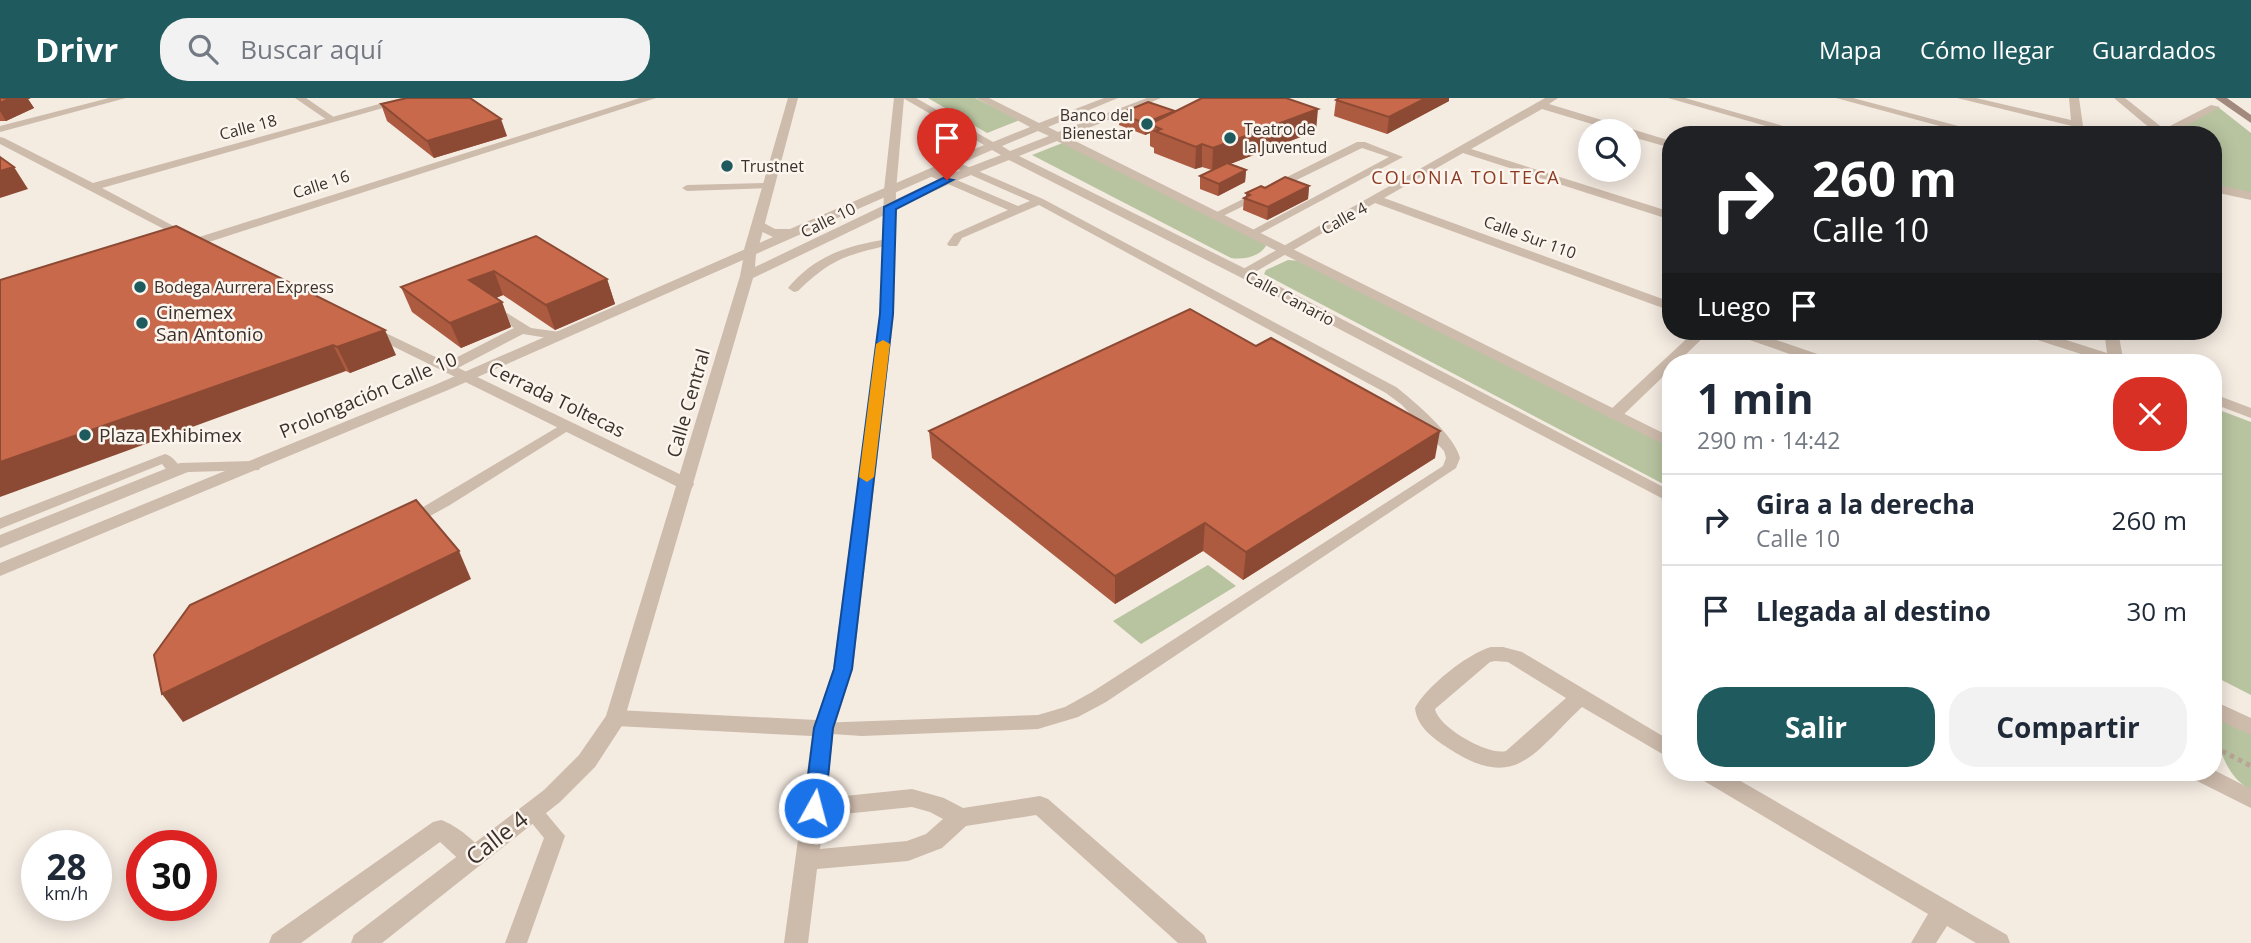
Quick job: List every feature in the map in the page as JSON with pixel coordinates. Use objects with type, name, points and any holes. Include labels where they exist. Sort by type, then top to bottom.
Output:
[{"type":"main road","points":[[2222,101],[2251,120]]},
{"type":"street","points":[[0,129],[121,98]]},
{"type":"street","name":"Calle 18","points":[[92,187],[413,98]]},
{"type":"street","name":"Calle 16","points":[[171,250],[204,245],[651,98]]},
{"type":"street","name":"Calle Central","points":[[616,718],[747,276],[750,253],[793,98]]},
{"type":"street","points":[[796,943],[824,728],[843,669],[887,314],[890,190],[899,98]]},
{"type":"street","name":"Calle Canario","points":[[908,98],[1009,155],[1243,273],[1662,493]]},
{"type":"street","points":[[981,98],[1662,439]]},
{"type":"street","name":"Calle 10","points":[[750,253],[950,162],[1114,98]]},
{"type":"street","name":"Calle 10","points":[[747,276],[947,180],[1156,98]]},
{"type":"street","name":"Calle 4","points":[[1243,273],[1377,200],[1553,98]]},
{"type":"street","points":[[1673,98],[1777,126]]},
{"type":"street","points":[[1841,98],[1931,126]]},
{"type":"street","points":[[1962,98],[2063,126]]},
{"type":"street","points":[[2074,98],[2077,126]]},
{"type":"street","points":[[2119,98],[2155,126]]},
{"type":"street","points":[[2179,126],[2222,101]]},
{"type":"street","points":[[1541,105],[1586,119]]},
{"type":"street","points":[[1641,136],[1662,142]]},
{"type":"street","points":[[0,139],[204,245]]},
{"type":"street","points":[[1464,150],[1662,213]]},
{"type":"street","points":[[2222,190],[2251,196]]},
{"type":"street","name":"Calle Sur 110","points":[[1377,200],[1662,304]]},
{"type":"street","points":[[758,225],[772,233],[798,232]]},
{"type":"street","name":"Prolongación Calle 10","points":[[0,570],[466,378],[750,253]]},
{"type":"street","name":"Cerrada Toltecas","points":[[360,324],[686,484]]},
{"type":"street","points":[[1679,354],[1693,340]]},
{"type":"street","points":[[1763,340],[1804,354]]},
{"type":"street","points":[[2051,340],[2093,354]]},
{"type":"street","points":[[1614,415],[1662,370]]},
{"type":"street","points":[[2222,401],[2251,413]]},
{"type":"street","points":[[0,542],[186,467],[253,466]]},
{"type":"street","points":[[1580,697],[1514,757],[1504,761],[1491,761],[1479,756],[1435,726],[1426,718],[1424,708],[1472,665],[1492,653],[1515,657],[1662,746]]},
{"type":"street","points":[[2222,713],[2251,727]]},
{"type":"street","points":[[616,718],[824,728]]},
{"type":"street","name":"Calle 4","points":[[363,943],[552,796],[587,761],[616,718]]},
{"type":"street","points":[[1725,781],[1998,943]]},
{"type":"street","points":[[2218,781],[2251,799]]},
{"type":"street","points":[[814,808],[912,798],[936,804],[960,818]]},
{"type":"street","points":[[808,860],[908,851],[934,841],[960,818],[1040,805],[1195,943]]},
{"type":"street","points":[[281,943],[440,829],[474,857]]},
{"type":"street","points":[[1923,943],[1942,911]]},
{"type":"lane","points":[[300,98],[333,120]]},
{"type":"lane","points":[[1217,215],[1361,144],[1398,158],[1253,233]]},
{"type":"lane","points":[[824,728],[1038,722],[1071,712],[1099,697],[1449,468],[1453,458],[1451,450],[1407,402],[1391,390],[1039,201],[950,162]]},
{"type":"lane","points":[[929,172],[1017,210]]},
{"type":"lane","points":[[687,188],[768,186]]},
{"type":"lane","points":[[953,243],[958,236],[1039,201]]},
{"type":"lane","points":[[794,288],[827,258],[839,252],[889,242]]},
{"type":"lane","points":[[491,307],[523,329],[543,335],[560,336]]},
{"type":"lane","points":[[447,368],[523,329]]},
{"type":"lane","points":[[397,526],[445,502],[566,426]]},
{"type":"lane","points":[[0,524],[165,458],[175,471]]},
{"type":"lane","points":[[516,943],[555,836],[532,811]]},
{"type":"path","points":[[2222,751],[2251,766]]},
{"type":"green space","points":[[928,98],[975,98],[1020,120],[987,133]]},
{"type":"green space","points":[[2218,107],[2251,133],[2251,193],[2222,188],[2222,126],[2185,126]]},
{"type":"green space","points":[[1065,142],[1263,242],[1266,246],[1250,257],[1231,258],[1032,155]]},
{"type":"green space","points":[[1288,260],[1302,261],[1662,441],[1662,483],[1264,274],[1266,270]]},
{"type":"green space","points":[[2222,411],[2251,422],[2251,695],[2222,680]]},
{"type":"green space","points":[[1208,565],[1236,586],[1141,644],[1113,621]]},
{"type":"green space","points":[[2222,717],[2251,731],[2251,790],[2234,776],[2223,756]]},
{"type":"building","points":[[407,98],[470,98],[501,119],[427,141],[381,104]]},
{"type":"building","points":[[1202,98],[1286,98],[1318,109],[1213,148],[1202,144],[1196,147],[1155,131],[1161,129],[1150,124]]},
{"type":"building","points":[[1426,98],[1389,117],[1336,100]]},
{"type":"building","points":[[1148,102],[1175,111],[1145,123],[1119,114]]},
{"type":"building","points":[[0,157],[14,167],[0,171]]},
{"type":"building","points":[[1227,163],[1246,170],[1219,184],[1200,176]]},
{"type":"building","points":[[1285,177],[1309,186],[1268,207],[1244,198],[1250,195],[1246,193],[1261,186],[1265,188]]},
{"type":"building","name":"Plaza Exhibimex","points":[[176,226],[385,330],[337,347],[333,345],[0,462],[0,280]]},
{"type":"building","points":[[536,236],[607,279],[546,305],[494,271],[469,280],[502,302],[450,323],[401,287]]},
{"type":"building","points":[[1190,309],[1256,346],[1271,338],[1440,431],[1246,552],[1205,523],[1115,576],[929,431]]},
{"type":"building","points":[[416,500],[459,551],[162,694],[154,655],[190,605]]},
{"type":"slow traffic","points":[[867,477],[883,344]]},
{"type":"place","name":"Banco del Bienestar","points":[[1147,124]]},
{"type":"place","name":"Teatro de la Juventud","points":[[1230,138]]},
{"type":"place","name":"Trustnet","points":[[727,166]]},
{"type":"place","name":"Bodega Aurrera Express","points":[[140,287]]},
{"type":"place","name":"Cinemex San Antonio","points":[[142,323]]},
{"type":"place","name":"Plaza Exhibimex","points":[[85,435]]},
{"type":"district","name":"COLONIA TOLTECA","points":[[1466,178]]},
{"type":"route","points":[[814,808],[824,728],[843,669],[887,314],[890,207],[947,180]]}]
